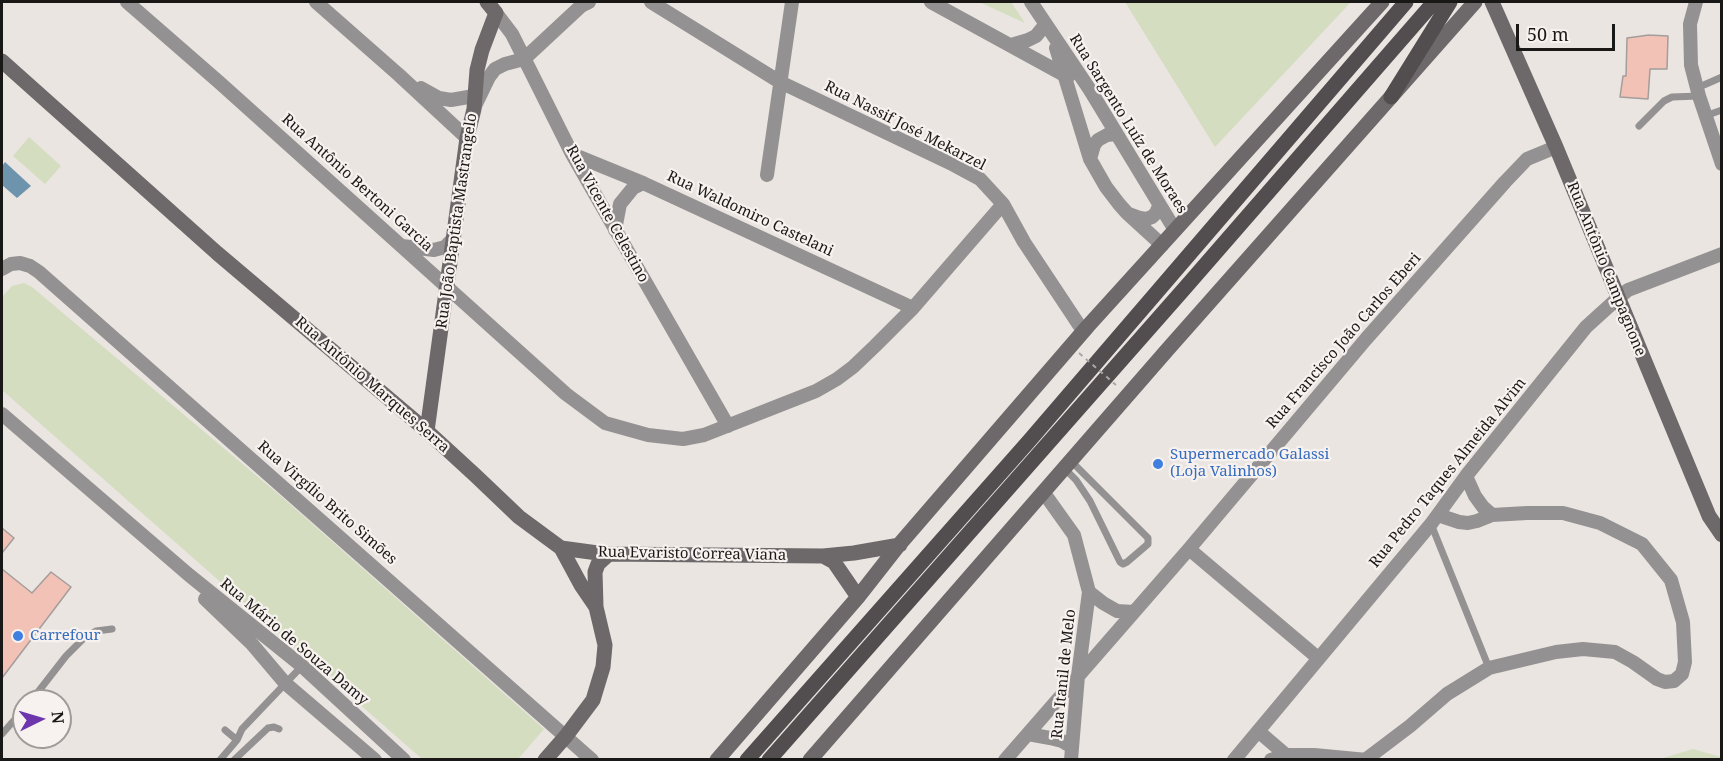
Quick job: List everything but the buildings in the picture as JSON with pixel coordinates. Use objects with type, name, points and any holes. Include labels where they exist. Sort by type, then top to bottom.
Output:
[{"type":"main road","points":[[747,759],[1029,441],[1406,2]]},
{"type":"main road","points":[[769,759],[1434,2]]},
{"type":"main road","points":[[1391,97],[1450,2]]},
{"type":"street","name":"Rua Antônio Bertoni Garcia","points":[[127,2],[566,394],[605,423],[648,435],[683,439],[704,435],[816,391],[837,379],[861,360],[913,308],[1003,204]]},
{"type":"street","points":[[316,2],[467,138]]},
{"type":"street","points":[[399,75],[440,98],[474,102],[495,69],[524,59],[580,6],[589,2]]},
{"type":"street","name":"Rua Nassif José Mekarzel","points":[[651,2],[780,82],[980,179],[1003,204],[1024,242],[1083,332]]},
{"type":"street","points":[[767,176],[792,2]]},
{"type":"street","points":[[931,2],[1090,90]]},
{"type":"street","name":"Rua Sargento Luíz de Moraes","points":[[1031,2],[1090,90],[1175,230]]},
{"type":"street","points":[[717,759],[1083,332],[1382,2]]},
{"type":"street","points":[[810,759],[1475,2]]},
{"type":"street","name":"Rua Antônio Campagnone","points":[[1492,2],[1556,147],[1709,516],[1722,535]]},
{"type":"street","points":[[1696,2],[1690,24],[1691,65],[1705,116],[1722,164]]},
{"type":"street","name":"Rua Vicente Celestino","points":[[492,7],[512,34],[572,154],[728,426]]},
{"type":"street","name":"Rua João Baptista Mastrangelo","points":[[428,431],[477,70],[492,7]]},
{"type":"street","points":[[1011,45],[1029,40],[1049,30]]},
{"type":"street","name":"Rua Sargento Luíz de Moraes","points":[[1049,30],[1090,159],[1106,187],[1127,213],[1162,245]]},
{"type":"street","name":"Rua Antônio Marques Serra","points":[[2,61],[217,252],[428,431],[519,517],[561,548],[596,607],[605,645],[599,684],[593,700],[566,736],[544,759]]},
{"type":"street","points":[[1090,159],[1098,140],[1107,135],[1116,134]]},
{"type":"street","name":"Rua Francisco João Carlos Eberi","points":[[1005,759],[1505,182],[1527,159],[1556,147]]},
{"type":"street","name":"Rua Waldomiro Castelani","points":[[572,154],[643,183],[913,308]]},
{"type":"street","points":[[615,230],[620,204],[633,188],[643,183]]},
{"type":"street","points":[[1127,213],[1146,219],[1152,217],[1159,206]]},
{"type":"street","points":[[402,246],[434,250],[445,247],[454,238]]},
{"type":"street","name":"Rua Pedro Taques Almeida Alvim","points":[[1234,759],[1435,519],[1466,476],[1586,327],[1628,290],[1722,254]]},
{"type":"street","name":"Rua Virgílio Brito Simões","points":[[2,269],[11,264],[20,263],[39,272],[592,759]]},
{"type":"street","name":"Rua Mário de Souza Damy","points":[[2,414],[189,575],[302,666],[404,759]]},
{"type":"street","points":[[1466,476],[1475,496],[1492,515]]},
{"type":"street","name":"Rua Itanil de Melo","points":[[1044,493],[1074,535],[1089,592],[1078,676],[1072,753]]},
{"type":"street","points":[[1271,759],[1286,755],[1366,759],[1448,694],[1490,668],[1556,652],[1583,649],[1615,652],[1665,682],[1674,681],[1682,674],[1685,662],[1683,622],[1671,580],[1642,544],[1600,523],[1563,513],[1492,515],[1468,523],[1435,519]]},
{"type":"street","name":"Rua Evaristo Correa Viana","points":[[561,548],[609,554],[823,556],[900,545]]},
{"type":"street","points":[[1189,549],[1318,658]]},
{"type":"street","points":[[596,607],[595,572],[598,564],[609,554]]},
{"type":"street","points":[[823,556],[834,562],[858,597]]},
{"type":"street","name":"Rua Mário de Souza Damy","points":[[189,575],[201,595],[252,644],[285,683],[375,759]]},
{"type":"street","name":"Rua Itanil de Melo","points":[[1089,592],[1117,611],[1134,612]]},
{"type":"street","points":[[1258,731],[1286,755]]},
{"type":"street","points":[[1028,734],[1056,739],[1072,753]]},
{"type":"lane","points":[[1639,126],[1664,101],[1672,97],[1698,92],[1722,77]]},
{"type":"lane","points":[[1705,116],[1722,110]]},
{"type":"lane","points":[[1068,465],[1148,538],[1148,544],[1127,562],[1123,564],[1120,562],[1090,501],[1068,465]]},
{"type":"lane","points":[[1435,519],[1490,668]]},
{"type":"lane","points":[[40,689],[66,656],[84,638],[96,631],[112,629]]},
{"type":"lane","points":[[222,759],[237,740],[242,729],[302,666]]},
{"type":"lane","points":[[2,734],[12,723]]},
{"type":"lane","points":[[234,759],[268,728],[279,729]]},
{"type":"lane","points":[[225,729],[237,740]]},
{"type":"path","points":[[1079,353],[1116,385]]},
{"type":"green space","points":[[979,2],[1011,2],[1025,23]]},
{"type":"green space","points":[[1125,2],[1351,2],[1215,147]]},
{"type":"green space","points":[[29,137],[61,166],[45,184],[13,156]]},
{"type":"green space","points":[[24,283],[32,287],[283,498],[544,729],[518,759],[422,759],[2,390],[2,297],[12,286]]},
{"type":"green space","points":[[1693,749],[1721,757],[1721,759],[1660,759]]},
{"type":"water","points":[[5,162],[31,186],[17,198],[2,185],[2,166]]},
{"type":"place","name":"Supermercado Galassi (Loja Valinhos)","points":[[1158,464]]},
{"type":"place","name":"Carrefour","points":[[18,636]]}]
